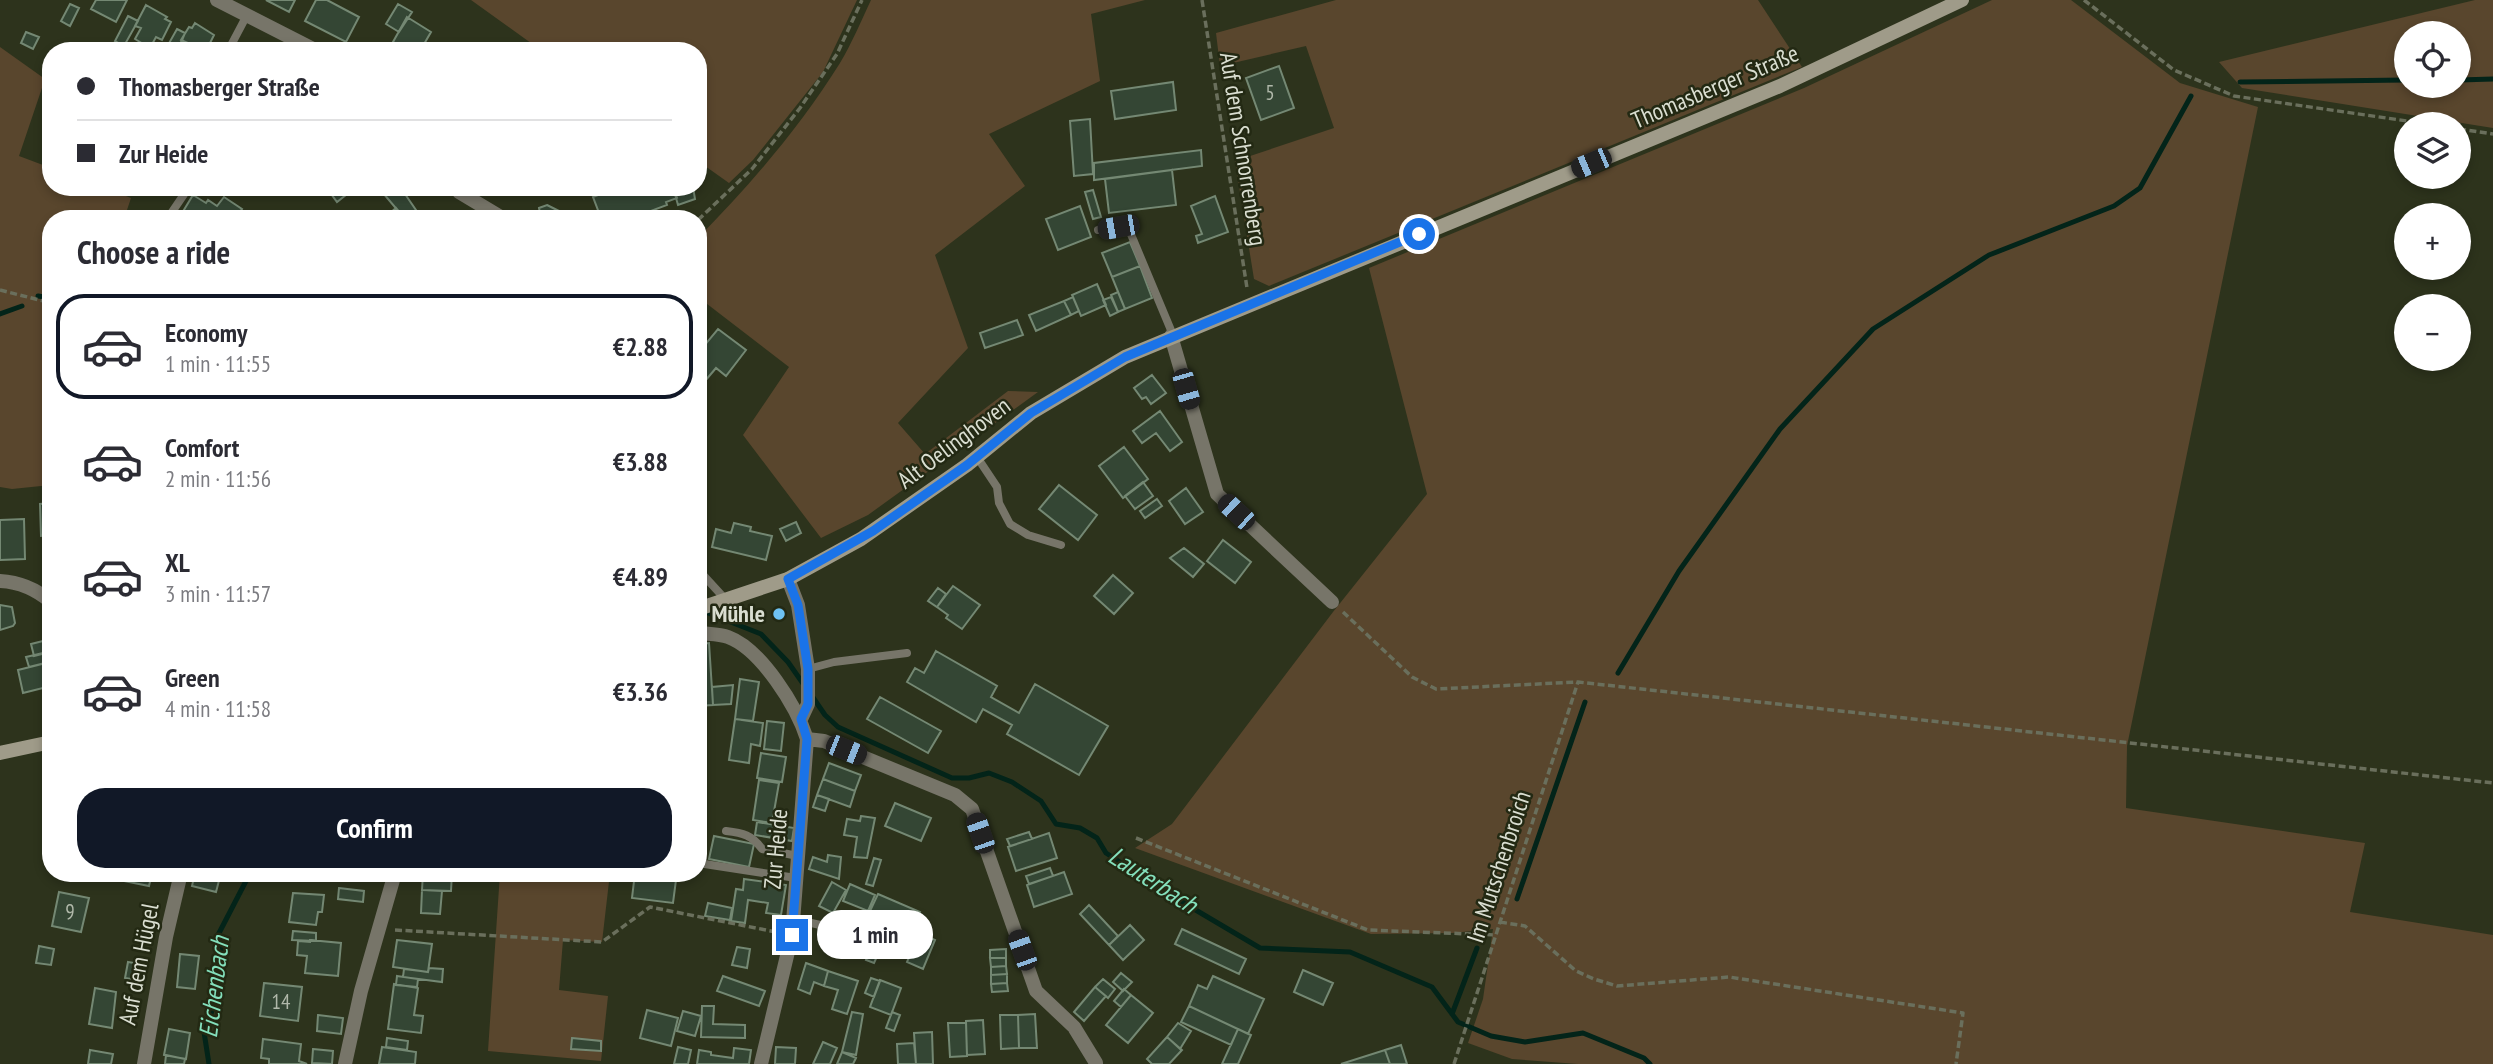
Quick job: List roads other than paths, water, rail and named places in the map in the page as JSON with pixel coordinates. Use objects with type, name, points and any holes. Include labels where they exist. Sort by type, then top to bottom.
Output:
[{"type":"main road","name":"Thomasberger Straße","points":[[1250,304],[1780,86],[1962,0]]},
{"type":"main road","name":"Alt Oelinghoven","points":[[707,606],[788,579],[867,535],[977,457],[1031,413],[1125,357],[1250,304]]},
{"type":"main road","points":[[0,753],[42,744]]},
{"type":"street","points":[[217,0],[247,15],[288,42]]},
{"type":"street","points":[[467,196],[489,210]]},
{"type":"street","points":[[1172,336],[1217,494],[1332,602]]},
{"type":"street","points":[[788,579],[798,605],[808,669],[808,704],[801,719]]},
{"type":"street","points":[[0,582],[12,582],[33,588],[42,595]]},
{"type":"street","name":"Zur Heide","points":[[707,634],[729,637],[754,654],[801,719],[807,739],[792,935],[761,1064]]},
{"type":"street","points":[[807,739],[824,741],[956,796],[972,809],[1036,991],[1074,1027],[1098,1064]]},
{"type":"street","name":"Auf dem Hügel","points":[[144,1064],[166,937],[179,882]]},
{"type":"street","points":[[345,1064],[361,991],[392,882]]},
{"type":"street","points":[[1082,1064],[1098,1064]]},
{"type":"lane","points":[[233,42],[247,15]]},
{"type":"lane","points":[[1098,230],[1118,227],[1130,232],[1172,336]]},
{"type":"lane","points":[[977,457],[997,487],[999,503],[1010,524],[1028,535],[1061,545]]},
{"type":"lane","points":[[707,579],[726,600]]},
{"type":"lane","points":[[808,669],[834,662],[906,653]]},
{"type":"lane","points":[[726,831],[753,837],[762,849],[798,856]]},
{"type":"lane","points":[[707,864],[796,878]]},
{"type":"lane","points":[[793,919],[875,937]]},
{"type":"waterway","points":[[2471,80],[2493,79]]},
{"type":"waterway","points":[[2240,82],[2394,80]]},
{"type":"waterway","points":[[1618,673],[1679,571],[1780,429],[1873,329],[1989,255],[2114,206],[2140,188],[2191,96]]},
{"type":"waterway","name":"Lauterbach","points":[[38,296],[42,297]]},
{"type":"waterway","name":"Lauterbach","points":[[0,314],[22,306]]},
{"type":"waterway","name":"Lauterbach","points":[[707,613],[761,634],[788,662],[804,685]]},
{"type":"waterway","name":"Lauterbach","points":[[812,696],[825,715],[838,727],[952,778],[969,778],[989,773],[1012,782],[1041,801],[1056,824],[1080,828],[1097,838],[1106,853],[1260,948],[1350,952],[1432,987],[1458,1022],[1491,1036],[1525,1042],[1583,1033],[1644,1058],[1650,1064]]},
{"type":"waterway","points":[[1517,899],[1585,702]]},
{"type":"waterway","name":"Eichenbach","points":[[209,1064],[204,1032],[213,1008],[224,953],[218,935],[245,882]]},
{"type":"waterway","points":[[1452,1014],[1477,948]]},
{"type":"place","name":"Mühle","points":[[779,614]]}]
